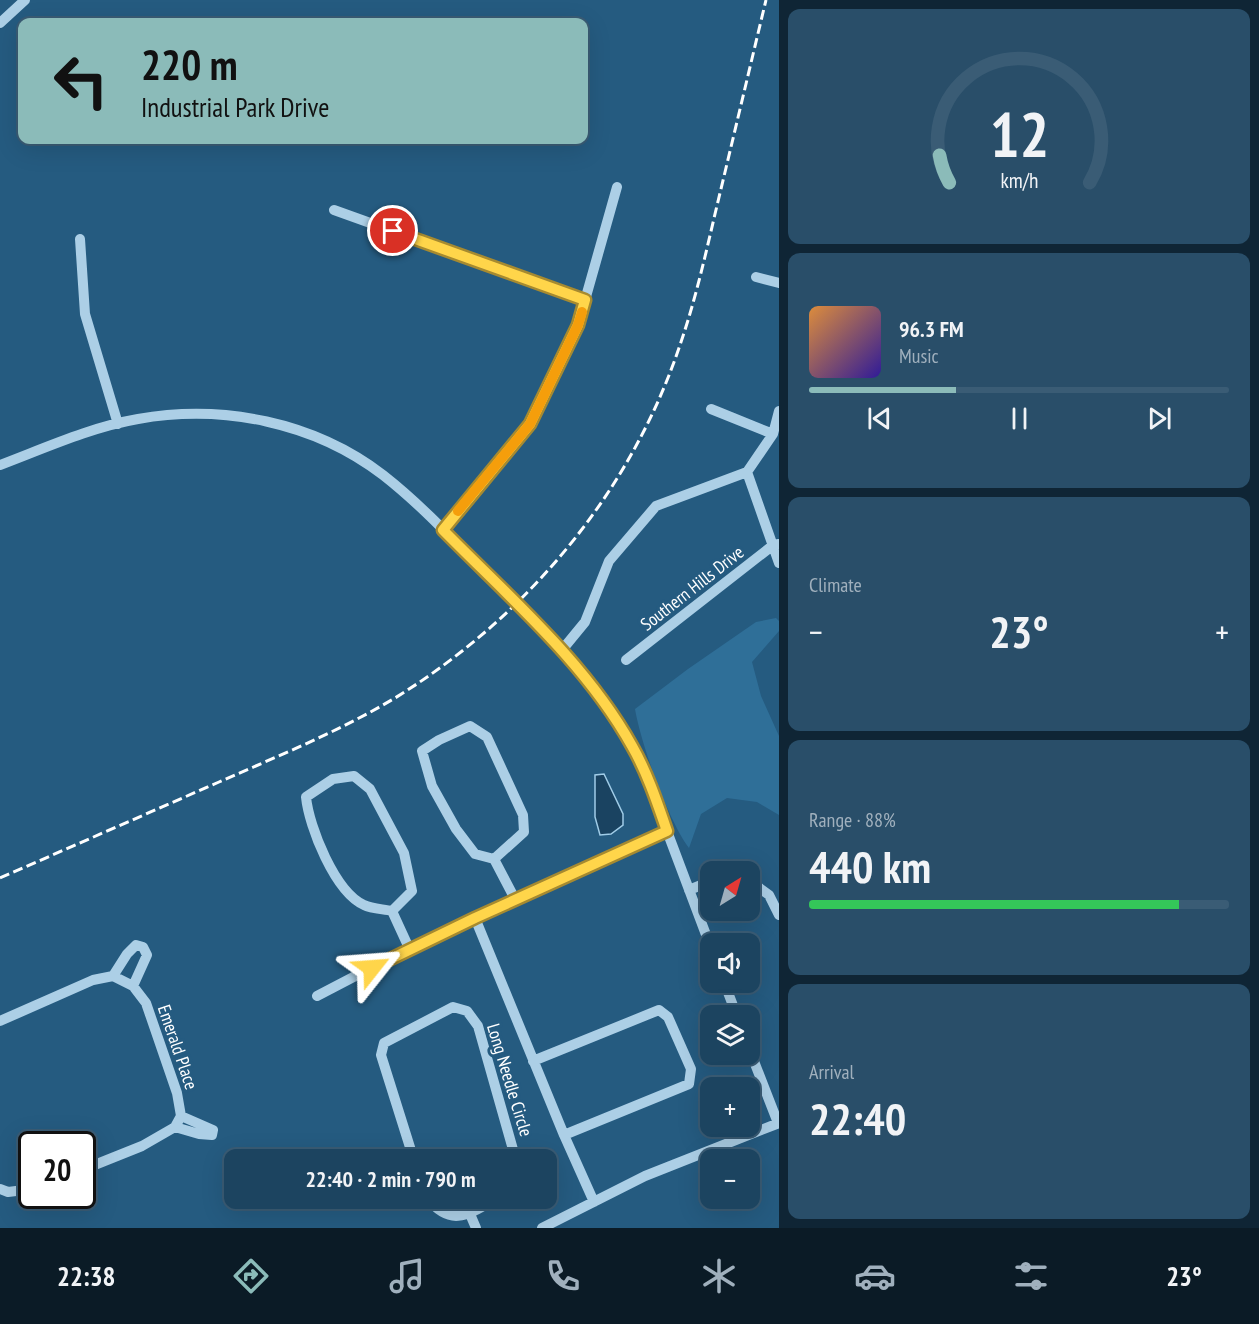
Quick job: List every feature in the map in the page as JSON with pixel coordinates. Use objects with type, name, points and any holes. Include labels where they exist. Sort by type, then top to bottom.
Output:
[{"type":"street","points":[[0,23],[25,0]]},
{"type":"street","points":[[443,530],[530,424],[578,325],[617,187]]},
{"type":"street","points":[[334,210],[585,300]]},
{"type":"street","points":[[80,239],[85,314],[118,424]]},
{"type":"street","points":[[756,277],[779,284]]},
{"type":"street","points":[[711,410],[773,434]]},
{"type":"street","points":[[562,650],[585,622],[609,561],[656,506],[747,472],[773,434],[779,411]]},
{"type":"street","points":[[0,465],[94,430],[136,419],[198,413],[243,417],[291,427],[332,444],[370,466],[403,491],[562,650],[610,711],[633,747],[644,770],[705,933]]},
{"type":"street","points":[[747,472],[776,545],[779,563]]},
{"type":"street","name":"Southern Hills Drive","points":[[626,660],[776,545]]},
{"type":"street","points":[[494,859],[524,832],[523,815],[487,737],[470,726],[439,740],[422,751],[432,786],[456,829],[475,854],[494,859],[515,899]]},
{"type":"street","points":[[354,776],[370,789],[404,853],[412,891],[392,911],[364,905],[341,885],[321,847],[308,811],[306,797],[333,779],[354,776]]},
{"type":"street","points":[[317,996],[409,948],[667,831]]},
{"type":"street","points":[[689,890],[700,886]]},
{"type":"street","points":[[760,888],[769,895],[779,915]]},
{"type":"street","points":[[392,911],[409,948]]},
{"type":"street","points":[[475,918],[594,1202]]},
{"type":"street","points":[[0,1021],[93,980],[113,976],[133,986],[147,955],[143,947],[136,945],[127,954],[113,976]]},
{"type":"street","name":"Emerald Place","points":[[96,1164],[142,1146],[175,1126],[181,1116],[177,1093],[146,1003],[133,986]]},
{"type":"street","name":"Long Needle Circle","points":[[411,1149],[381,1055],[384,1044],[453,1007],[467,1011],[478,1026],[513,1149]]},
{"type":"street","points":[[534,1061],[659,1010],[668,1017],[691,1069],[688,1084],[564,1135]]},
{"type":"street","points":[[542,1228],[684,1160],[778,1123],[755,1065]]},
{"type":"street","points":[[175,1126],[199,1134],[212,1135],[213,1130],[181,1116]]},
{"type":"street","points":[[0,1189],[8,1192],[18,1191]]},
{"type":"street","points":[[436,1209],[453,1218],[470,1214],[478,1209]]},
{"type":"street","points":[[470,1214],[476,1228]]},
{"type":"shaded area","points":[[776,618],[779,621],[779,631],[752,662],[761,696],[779,736],[779,815],[757,802],[727,798],[701,814],[689,848],[656,781],[635,709],[756,622]]},
{"type":"shaded area","points":[[604,774],[623,814],[623,825],[611,834],[600,835],[595,817],[595,775]]},
{"type":"railway","points":[[0,878],[308,743],[395,698],[443,665],[489,629],[531,589],[570,545],[604,498],[634,449],[660,397],[681,342],[704,263],[766,0]]},
{"type":"slow traffic","points":[[458,511],[530,424],[578,325],[582,312]]},
{"type":"route","points":[[372,968],[409,948],[667,831],[644,770],[633,747],[610,711],[562,650],[443,530],[530,424],[578,325],[585,300],[393,231]]}]
